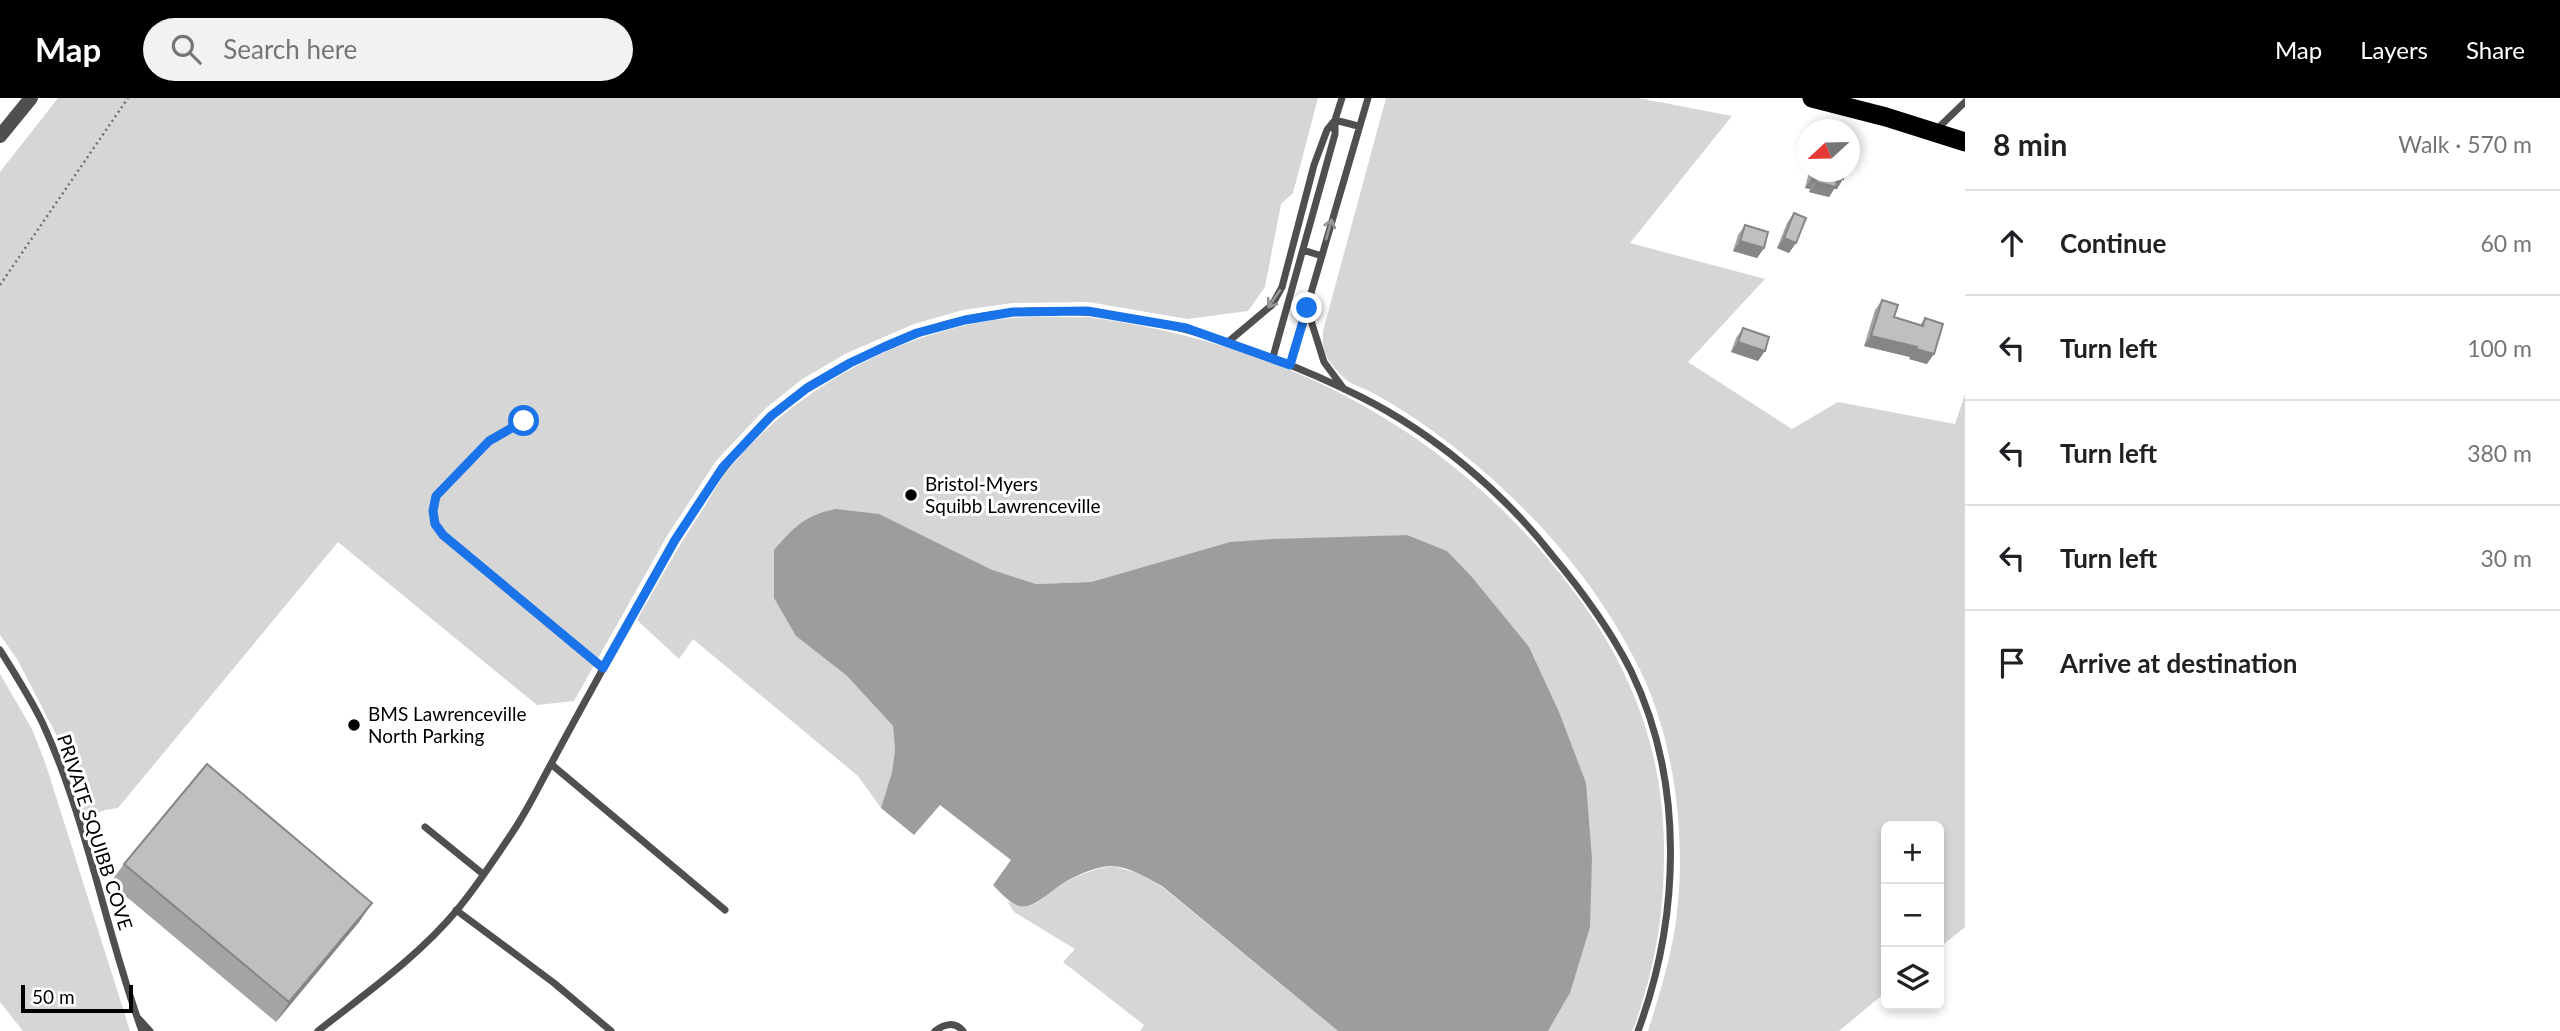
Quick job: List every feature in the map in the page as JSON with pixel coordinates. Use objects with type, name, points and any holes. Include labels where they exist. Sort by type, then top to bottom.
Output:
[{"type":"highway","points":[[1812,98],[1965,142]]},
{"type":"street","points":[[0,136],[32,98]]},
{"type":"lane","points":[[1273,357],[1335,134],[1335,120],[1342,98]]},
{"type":"lane","points":[[1290,365],[1368,98]]},
{"type":"lane","points":[[1934,132],[1965,102]]},
{"type":"lane","points":[[1335,120],[1358,126]]},
{"type":"lane","points":[[1228,342],[1272,305],[1282,288],[1314,165],[1327,130],[1335,120]]},
{"type":"lane","points":[[1303,250],[1322,256]]},
{"type":"lane","points":[[1307,308],[1324,362],[1344,389]]},
{"type":"lane","points":[[318,1031],[418,950],[456,911],[517,826],[675,540],[723,467],[771,416],[807,388],[850,363],[917,333],[965,320],[1013,312],[1087,311],[1186,328],[1273,357],[1364,398],[1424,436],[1503,500],[1539,537],[1571,578],[1606,625],[1633,675],[1653,729],[1664,779],[1670,834],[1670,902],[1657,971],[1638,1031]]},
{"type":"lane","points":[[524,421],[489,441],[436,496],[433,511],[435,524],[443,535],[603,668]]},
{"type":"lane","name":"PRIVATE SQUIBB COVE","points":[[0,650],[43,724],[58,760],[142,1031]]},
{"type":"lane","points":[[551,764],[725,910]]},
{"type":"lane","points":[[425,827],[483,874]]},
{"type":"lane","points":[[456,911],[544,976],[611,1031]]},
{"type":"lane","points":[[136,1016],[150,1031]]},
{"type":"lane","points":[[935,1031],[948,1024],[963,1031]]},
{"type":"path","points":[[0,285],[128,98]]},
{"type":"shaded area","points":[[58,98],[1318,98],[1293,193],[1281,204],[1265,287],[1248,311],[1188,319],[1088,302],[1012,303],[963,310],[914,324],[845,354],[801,380],[765,409],[716,461],[667,536],[574,701],[537,705],[338,542],[118,808],[83,819],[73,767],[17,659],[0,635],[0,172]]},
{"type":"shaded area","points":[[1386,98],[1638,98],[1732,116],[1630,243],[1765,279],[1688,362],[1792,429],[1838,402],[1955,424],[1965,394],[1965,927],[1944,944],[1944,821],[1881,821],[1881,996],[1839,1031],[1648,1031],[1674,935],[1680,844],[1668,753],[1661,724],[1640,670],[1600,601],[1576,568],[1522,507],[1493,479],[1430,429],[1342,376],[1326,356],[1323,331]]},
{"type":"shaded area","points":[[1087,317],[1157,329],[1225,347],[1289,370],[1350,398],[1408,433],[1462,474],[1513,521],[1585,606],[1606,639],[1638,706],[1650,741],[1663,816],[1663,892],[1656,944],[1649,979],[1632,1031],[1548,1031],[1570,993],[1407,535],[1230,542],[1091,582],[1036,584],[990,569],[796,636],[847,676],[893,726],[895,750],[892,772],[881,808],[858,776],[693,639],[679,659],[637,620],[678,548],[728,470],[755,440],[819,388],[855,367],[932,334],[1012,318]]},
{"type":"shaded area","points":[[836,509],[879,514],[990,569],[1036,584],[1091,582],[1230,542],[1407,535],[1447,551],[1529,647],[1559,712],[1586,783],[1592,859],[1590,927],[1570,993],[1548,1031],[1338,1031],[1162,886],[1137,873],[1111,866],[1097,868],[1074,877],[1036,902],[1023,907],[1010,901],[993,885],[1011,860],[940,805],[914,835],[881,808],[892,772],[895,750],[893,726],[847,676],[796,636],[774,598],[774,550],[801,523]]},
{"type":"shaded area","points":[[0,674],[32,729],[46,765],[130,1031],[23,1031],[0,1002]]},
{"type":"shaded area","points":[[1113,866],[1137,873],[1161,886],[1338,1031],[1140,1031],[1144,1025],[1063,962],[1075,949],[1014,912],[1007,901],[1017,905],[1031,905],[1073,878]]},
{"type":"building","points":[[1816,182],[1837,182],[1836,187]]},
{"type":"building","points":[[1794,213],[1806,218],[1796,243],[1784,238]]},
{"type":"building","points":[[1745,225],[1768,232],[1764,248],[1740,241]]},
{"type":"building","points":[[1882,300],[1898,305],[1894,317],[1923,326],[1925,318],[1943,324],[1934,354],[1871,336]]},
{"type":"building","points":[[1743,328],[1769,337],[1765,351],[1738,342]]},
{"type":"building","points":[[207,764],[372,903],[289,1002],[124,864]]},
{"type":"place","name":"Bristol-Myers Squibb Lawrenceville","points":[[911,495]]},
{"type":"place","name":"BMS Lawrenceville North Parking","points":[[354,725]]},
{"type":"route","points":[[524,421],[489,441],[436,496],[433,511],[435,524],[443,535],[603,668],[675,540],[723,467],[771,416],[807,388],[850,363],[917,333],[965,320],[1013,312],[1087,311],[1186,328],[1290,365],[1307,308]]}]
